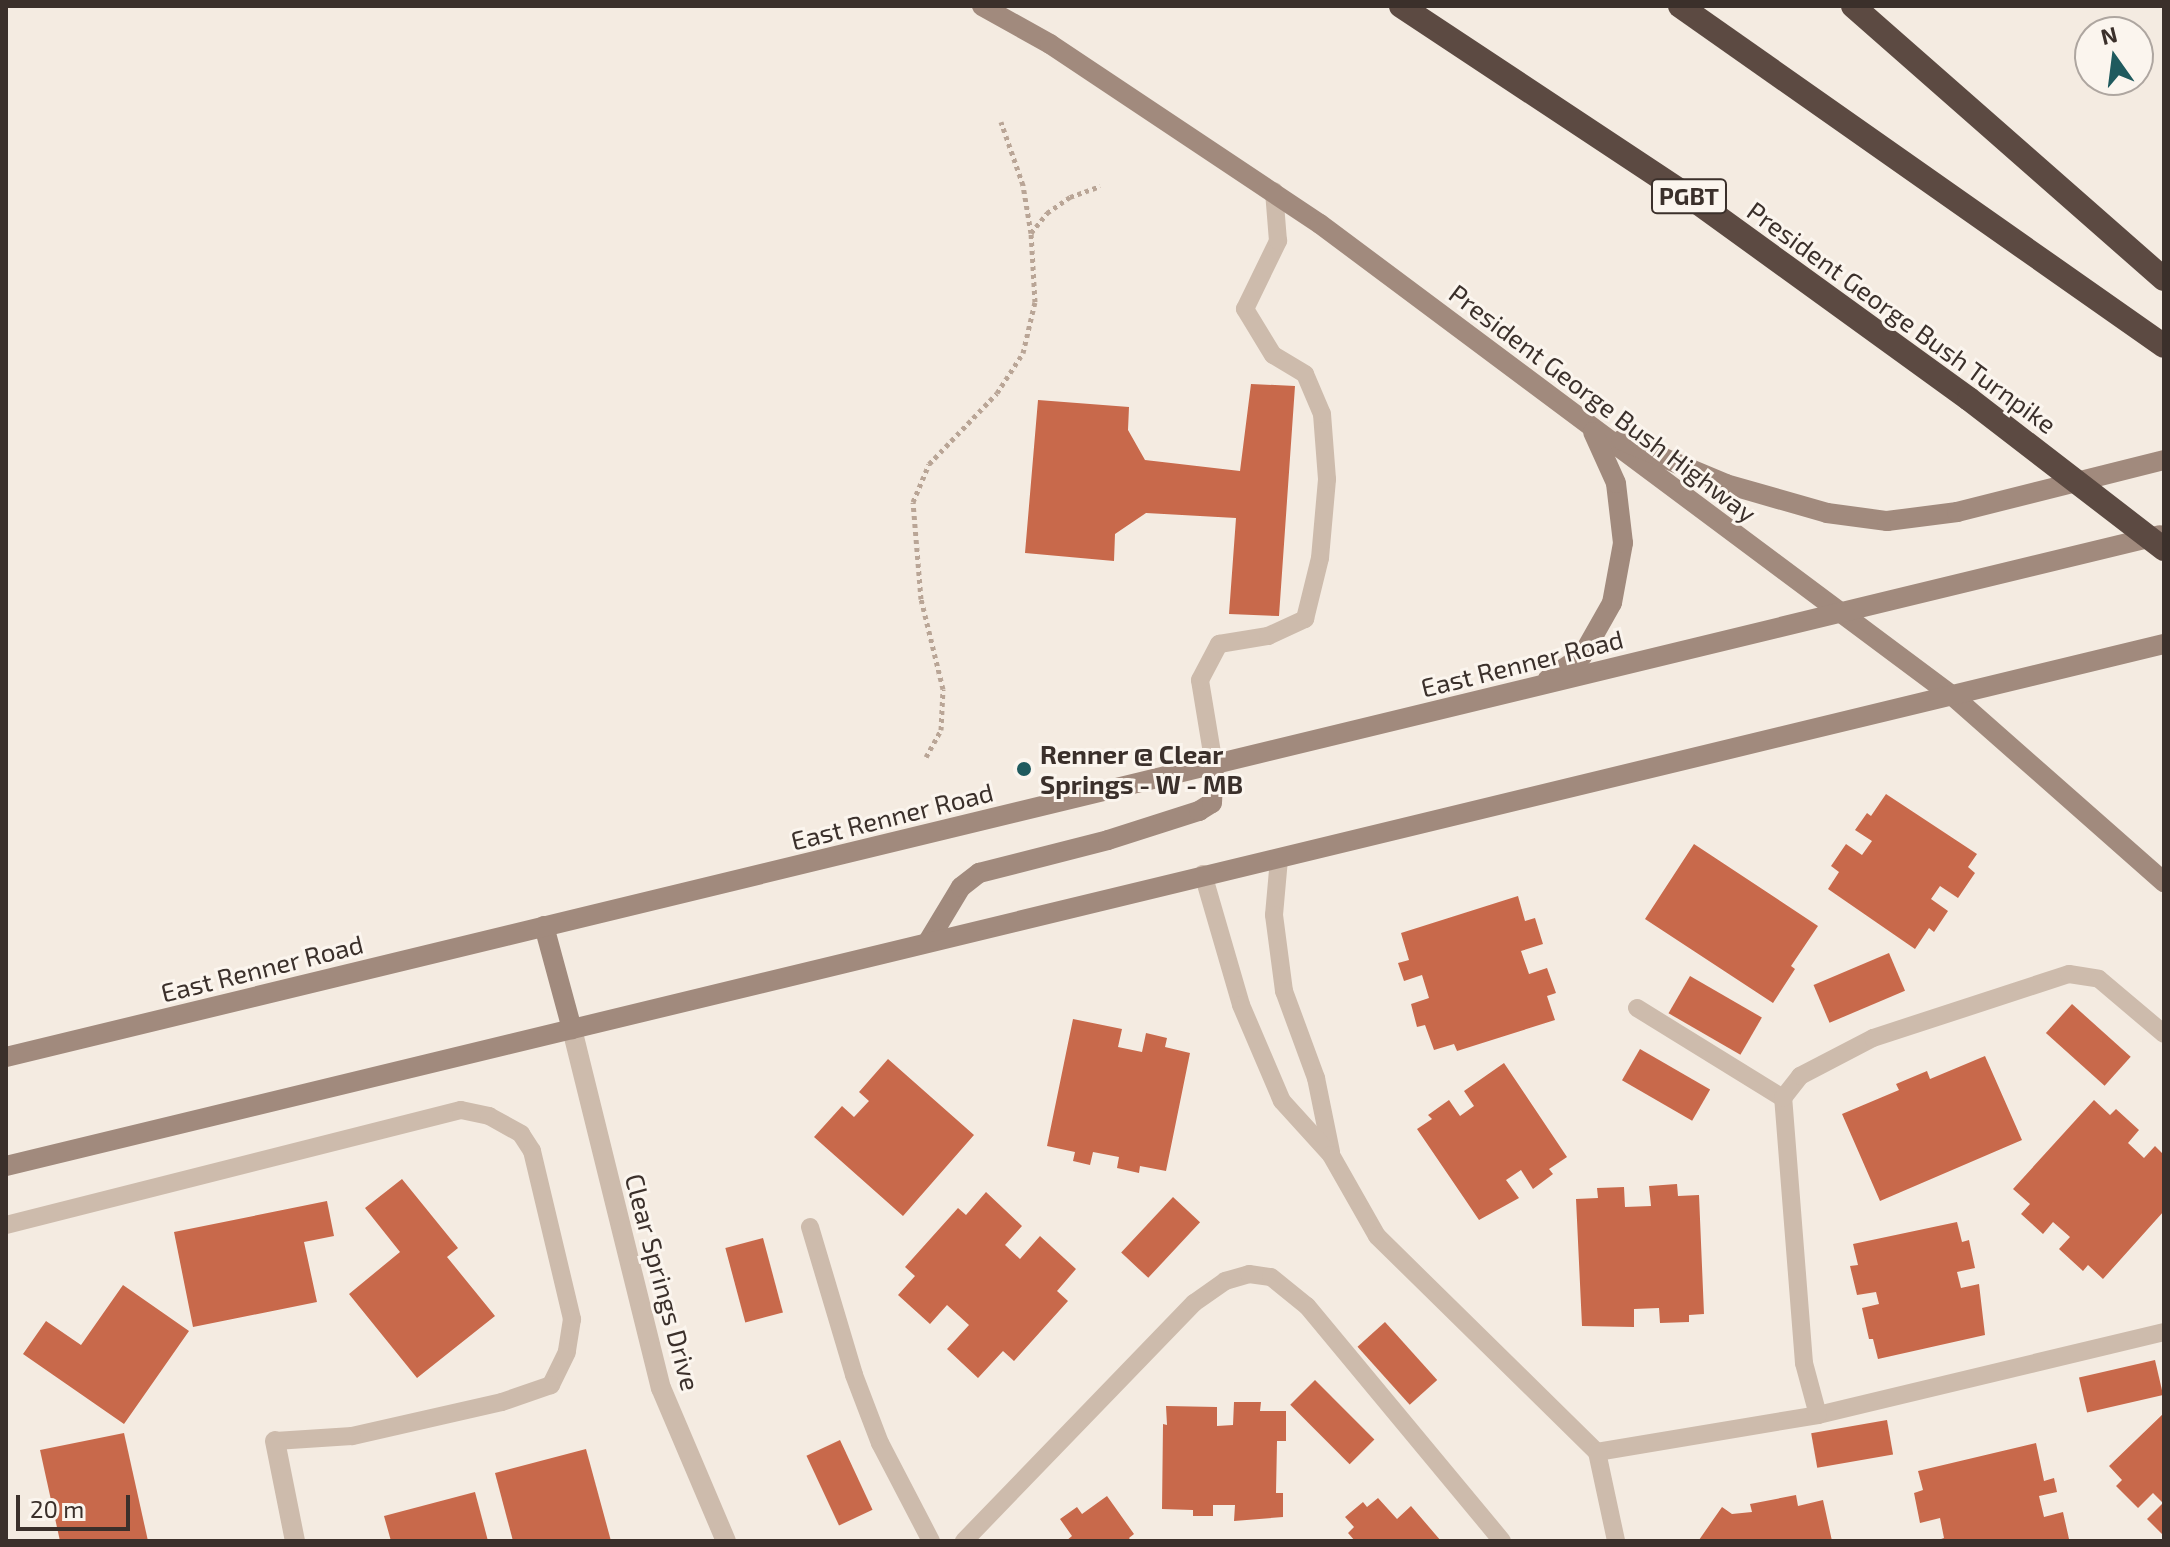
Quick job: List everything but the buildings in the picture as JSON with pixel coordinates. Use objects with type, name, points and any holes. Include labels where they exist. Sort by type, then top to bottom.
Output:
[{"type":"highway","name":"President George Bush Turnpike","points":[[1401,6],[1690,197],[1969,399],[2164,549]]},
{"type":"highway","points":[[1680,6],[2164,346]]},
{"type":"highway","points":[[1853,6],[2164,279]]},
{"type":"main road","name":"President George Bush Highway","points":[[982,6],[1050,44],[1274,191],[1954,697],[2164,882]]},
{"type":"main road","points":[[1591,428],[1726,484],[1827,513],[1887,521],[1957,512],[2164,460]]},
{"type":"main road","points":[[1536,686],[1582,656],[1612,603],[1623,543],[1616,483],[1591,428]]},
{"type":"main road","name":"East Renner Road","points":[[6,1057],[2164,534]]},
{"type":"main road","points":[[6,1166],[929,940],[1203,874],[1279,859],[2164,644]]},
{"type":"main road","points":[[929,940],[961,887],[979,873],[1108,840],[1199,811],[1212,803],[1214,765]]},
{"type":"main road","points":[[544,926],[572,1029]]},
{"type":"street","name":"Clear Springs Drive","points":[[572,1029],[661,1388],[726,1541]]},
{"type":"street","points":[[275,1441],[295,1541]]},
{"type":"lane","points":[[1214,765],[1200,680],[1210,660],[1219,644],[1268,636],[1305,619],[1320,558],[1327,479],[1322,414],[1305,374],[1273,355],[1245,309],[1278,241],[1274,191]]},
{"type":"lane","points":[[1279,859],[1274,915],[1284,991],[1316,1078],[1331,1155]]},
{"type":"lane","points":[[1203,874],[1241,1005],[1282,1101],[1331,1155],[1377,1236],[1597,1452],[1616,1541]]},
{"type":"lane","points":[[1818,1415],[1802,1349],[1783,1098],[1800,1076],[1873,1038],[2069,974],[2099,979],[2164,1034]]},
{"type":"lane","points":[[1637,1008],[1783,1098]]},
{"type":"lane","points":[[6,1225],[461,1110],[489,1116],[521,1134],[532,1151],[572,1319],[567,1352],[551,1385],[502,1402],[352,1436],[275,1441]]},
{"type":"lane","points":[[810,1227],[864,1402],[880,1443],[931,1541]]},
{"type":"lane","points":[[964,1541],[1194,1303],[1225,1281],[1249,1274],[1271,1277],[1307,1306],[1502,1541]]},
{"type":"lane","points":[[1597,1452],[1818,1415],[2164,1332]]},
{"type":"path","points":[[926,757],[941,730],[943,689],[921,599],[913,502],[929,464],[997,393],[1023,353],[1035,302],[1031,233],[1023,185],[1001,122]]},
{"type":"path","points":[[1031,233],[1047,213],[1070,197],[1100,186]]},
{"type":"place","name":"Renner @ Clear Springs - W - MB","points":[[1024,769]]}]
